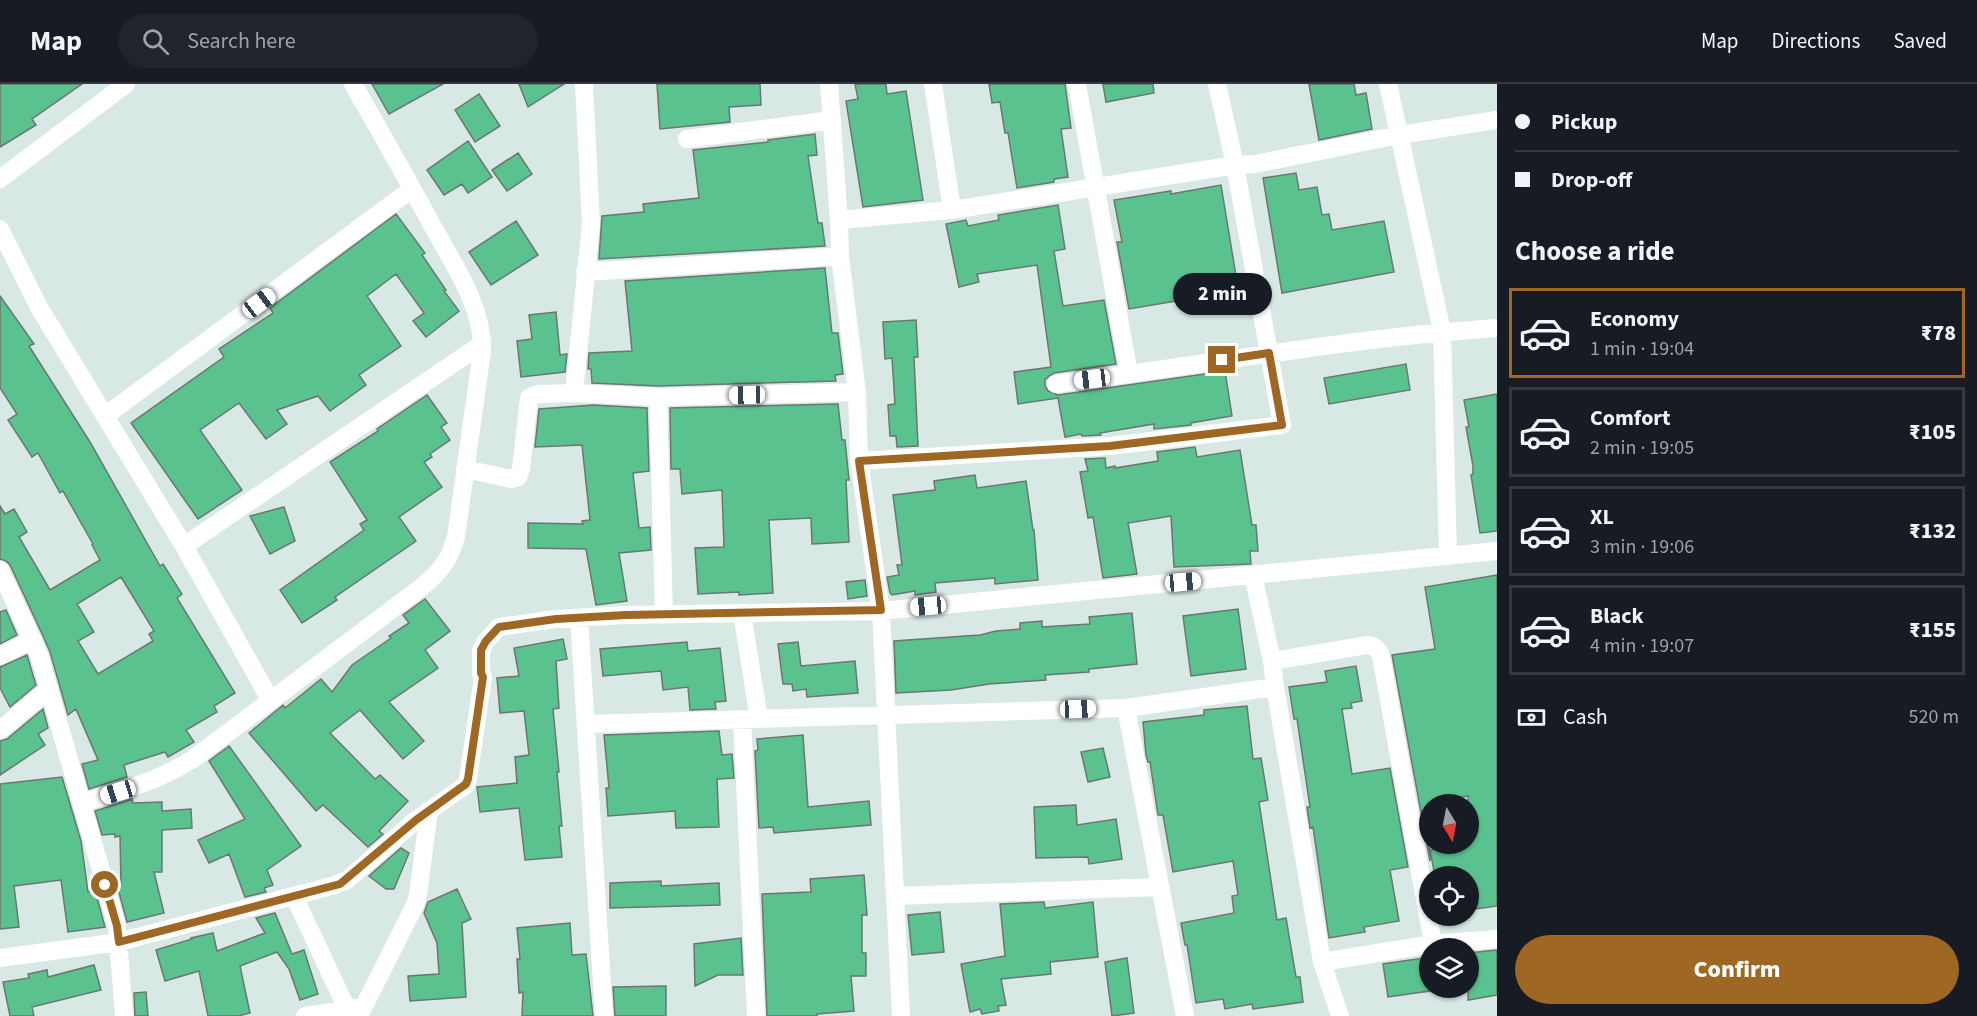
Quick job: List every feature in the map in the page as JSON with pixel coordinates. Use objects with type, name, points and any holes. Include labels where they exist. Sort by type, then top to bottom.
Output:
[{"type":"street","points":[[0,179],[126,84]]},
{"type":"street","points":[[82,803],[154,781],[194,759],[438,574],[449,558],[472,470],[482,344],[477,315],[470,297],[353,84]]},
{"type":"street","points":[[574,393],[591,224],[584,84]]},
{"type":"street","points":[[829,84],[840,256],[857,393],[859,461],[881,610],[901,1016]]},
{"type":"street","points":[[933,84],[952,210]]},
{"type":"street","points":[[1077,84],[1129,375]]},
{"type":"street","points":[[859,461],[1110,446],[1282,425],[1235,165],[1217,84]]},
{"type":"street","points":[[1388,84],[1442,332],[1448,555]]},
{"type":"street","points":[[687,139],[832,120]]},
{"type":"street","points":[[839,220],[952,210],[1096,186],[1255,164],[1399,135],[1497,120]]},
{"type":"street","points":[[105,416],[412,189]]},
{"type":"street","points":[[0,230],[40,309],[184,546],[271,701]]},
{"type":"street","points":[[585,272],[840,256]]},
{"type":"street","points":[[1056,384],[1269,353],[1442,332],[1497,328]]},
{"type":"street","points":[[184,546],[482,344]]},
{"type":"street","points":[[472,470],[511,479],[518,477],[521,469],[529,398],[538,394],[574,393],[658,397],[857,393]]},
{"type":"street","points":[[658,397],[664,614]]},
{"type":"street","points":[[0,958],[119,942],[340,884],[347,880],[435,805],[466,784],[483,677],[481,650],[499,627],[579,618],[664,614],[881,610],[1497,550]]},
{"type":"street","points":[[0,570],[39,655],[117,926],[124,1016]]},
{"type":"street","points":[[1253,575],[1272,661],[1322,962],[1340,1016]]},
{"type":"street","points":[[742,613],[750,719],[756,1016]]},
{"type":"street","points":[[579,618],[604,1016]]},
{"type":"street","points":[[0,656],[33,640]]},
{"type":"street","points":[[1272,661],[1367,645],[1378,650],[1382,656],[1431,938]]},
{"type":"street","points":[[586,724],[1126,708],[1275,687]]},
{"type":"street","points":[[0,730],[49,689]]},
{"type":"street","points":[[1126,708],[1185,1016]]},
{"type":"street","points":[[357,1010],[415,905],[435,805]]},
{"type":"street","points":[[896,896],[1161,887]]},
{"type":"street","points":[[294,896],[357,1010]]},
{"type":"street","points":[[1479,940],[1497,939]]},
{"type":"street","points":[[1322,962],[1419,946]]},
{"type":"street","points":[[305,1016],[357,1010]]},
{"type":"building","points":[[0,84],[82,84],[32,119],[36,125],[0,147]]},
{"type":"building","points":[[372,84],[443,84],[389,114]]},
{"type":"building","points":[[519,84],[564,84],[528,107]]},
{"type":"building","points":[[657,84],[760,84],[761,105],[729,107],[730,122],[660,129]]},
{"type":"building","points":[[855,84],[886,84],[887,94],[906,91],[923,200],[863,207],[846,101],[858,99]]},
{"type":"building","points":[[989,84],[1065,84],[1071,128],[1061,129],[1068,177],[1054,179],[1054,182],[1017,188],[1008,133],[1005,133],[1000,102],[992,103]]},
{"type":"building","points":[[1103,84],[1153,84],[1154,93],[1106,102]]},
{"type":"building","points":[[1309,84],[1354,84],[1356,95],[1366,93],[1372,129],[1319,140]]},
{"type":"building","points":[[479,94],[500,126],[475,142],[455,110]]},
{"type":"building","points":[[815,134],[817,155],[808,156],[818,223],[822,223],[825,246],[599,259],[602,216],[644,212],[643,204],[699,198],[693,150],[768,142],[768,140]]},
{"type":"building","points":[[468,141],[492,177],[468,193],[462,184],[444,195],[427,170]]},
{"type":"building","points":[[518,153],[532,174],[507,191],[492,170]]},
{"type":"building","points":[[1296,173],[1299,190],[1317,187],[1322,215],[1329,214],[1332,230],[1384,221],[1394,272],[1282,293],[1263,178]]},
{"type":"building","points":[[1221,185],[1239,294],[1194,302],[1194,298],[1129,309],[1117,242],[1122,242],[1114,200],[1171,191],[1171,194]]},
{"type":"building","points":[[1058,205],[1065,249],[1054,251],[1063,306],[1104,300],[1116,364],[1054,373],[1045,380],[1048,391],[1058,395],[1225,371],[1232,416],[1191,423],[1191,425],[1154,429],[1154,424],[1100,433],[1101,435],[1082,436],[1081,434],[1065,437],[1058,398],[1018,404],[1014,372],[1051,367],[1037,265],[977,274],[979,282],[959,287],[946,224],[966,220],[968,226],[999,220],[998,215]]},
{"type":"building","points":[[396,214],[425,253],[422,255],[459,311],[426,337],[413,321],[424,313],[396,274],[367,296],[401,346],[359,375],[366,385],[330,411],[318,396],[277,410],[287,424],[266,439],[239,403],[200,430],[242,490],[198,519],[131,423],[224,357],[219,349],[273,313],[270,308]]},
{"type":"building","points":[[516,221],[538,255],[491,285],[469,252]]},
{"type":"building","points":[[825,268],[832,333],[838,333],[843,374],[835,375],[836,381],[658,386],[592,383],[591,369],[588,369],[589,353],[632,351],[625,281]]},
{"type":"building","points":[[0,296],[34,344],[29,346],[90,442],[160,566],[163,564],[182,594],[177,598],[235,693],[214,706],[217,712],[186,730],[194,742],[168,757],[165,752],[124,765],[127,777],[89,789],[82,764],[98,760],[76,709],[68,715],[50,652],[10,565],[0,559],[0,506],[5,514],[14,509],[27,532],[19,537],[50,590],[100,560],[63,491],[60,493],[38,453],[32,457],[8,420],[17,414],[0,388]],"holes":[[[121,577],[154,631],[149,634],[153,641],[98,674],[78,641],[94,632],[77,604]]]},
{"type":"building","points":[[556,312],[560,355],[567,354],[565,372],[521,377],[517,341],[532,339],[529,315]]},
{"type":"building","points":[[916,320],[918,357],[914,357],[918,446],[897,447],[896,436],[890,436],[888,405],[895,404],[892,358],[885,359],[883,322]]},
{"type":"building","points":[[1406,364],[1410,390],[1329,404],[1324,378]]},
{"type":"building","points":[[1497,394],[1497,531],[1480,533],[1471,475],[1473,466],[1464,400]]},
{"type":"building","points":[[427,395],[447,423],[441,427],[450,440],[430,454],[432,457],[424,462],[442,487],[399,517],[416,541],[335,597],[337,600],[302,623],[280,590],[364,530],[360,524],[367,520],[330,462]]},
{"type":"building","points":[[838,404],[849,480],[846,480],[849,542],[812,544],[811,518],[769,520],[773,593],[698,594],[695,548],[724,547],[722,490],[682,494],[680,469],[671,469],[670,408]]},
{"type":"building","points":[[593,405],[647,408],[649,471],[633,473],[639,528],[650,527],[651,550],[619,553],[627,601],[596,605],[586,549],[528,548],[528,523],[583,524],[582,521],[590,520],[582,445],[535,447],[539,409]]},
{"type":"building","points":[[1195,447],[1197,457],[1240,450],[1252,525],[1256,525],[1258,551],[1250,551],[1251,564],[1174,567],[1171,516],[1128,523],[1137,574],[1103,578],[1093,517],[1088,518],[1080,472],[1088,471],[1085,459],[1105,458],[1106,468],[1115,466],[1115,468],[1158,461],[1157,452]]},
{"type":"building","points":[[975,475],[977,488],[1026,481],[1034,530],[1038,580],[995,584],[995,578],[935,583],[936,592],[915,595],[915,591],[892,595],[887,577],[899,575],[897,565],[902,565],[893,495],[935,490],[934,481]]},
{"type":"building","points":[[284,507],[295,541],[270,554],[250,516]]},
{"type":"building","points":[[1497,575],[1497,906],[1479,908],[1479,866],[1433,866],[1431,854],[1479,854],[1479,794],[1419,794],[1419,801],[1392,655],[1435,649],[1425,587]]},
{"type":"building","points":[[865,580],[867,596],[848,599],[846,582]]},
{"type":"building","points":[[425,599],[450,631],[425,650],[438,668],[389,702],[424,741],[403,759],[360,710],[330,733],[375,779],[380,775],[408,801],[379,831],[383,834],[368,847],[323,805],[316,811],[249,733],[283,705],[285,708],[321,679],[332,692],[352,665],[409,623],[403,615]]},
{"type":"building","points":[[1238,609],[1246,669],[1191,676],[1183,616]]},
{"type":"building","points":[[6,610],[17,635],[0,644],[0,612]]},
{"type":"building","points":[[1132,613],[1137,664],[1089,669],[1089,672],[1045,675],[1046,680],[896,693],[894,641],[980,635],[1020,629],[1020,623],[1042,621],[1042,627],[1090,624],[1089,617]]},
{"type":"building","points":[[563,639],[567,659],[556,661],[559,708],[553,709],[559,772],[557,772],[562,826],[559,826],[562,857],[525,860],[519,808],[480,812],[477,787],[517,783],[515,757],[529,755],[524,711],[500,713],[497,678],[519,676],[514,648]]},
{"type":"building","points":[[687,642],[688,651],[720,648],[726,701],[715,702],[716,709],[690,710],[688,687],[663,690],[661,671],[603,676],[600,649]]},
{"type":"building","points":[[798,642],[801,666],[855,661],[858,693],[807,697],[806,689],[793,691],[792,684],[783,684],[778,644]]},
{"type":"building","points":[[27,655],[36,685],[10,707],[0,688],[0,667]]},
{"type":"building","points":[[1356,666],[1362,701],[1351,703],[1352,708],[1342,709],[1352,774],[1390,768],[1408,867],[1390,870],[1399,921],[1364,927],[1365,932],[1329,938],[1313,827],[1310,828],[1307,807],[1310,807],[1297,719],[1294,719],[1289,687],[1327,682],[1325,671]]},
{"type":"building","points":[[1247,706],[1253,759],[1261,758],[1268,800],[1259,802],[1277,920],[1286,918],[1296,977],[1300,977],[1303,1002],[1253,1009],[1252,1004],[1225,1009],[1223,999],[1196,1003],[1187,945],[1185,945],[1181,923],[1234,913],[1232,896],[1238,895],[1233,861],[1173,872],[1163,815],[1158,815],[1150,762],[1146,755],[1143,722],[1204,715],[1204,710]]},
{"type":"building","points":[[43,709],[48,728],[38,734],[45,745],[0,775],[0,741],[7,739]]},
{"type":"building","points":[[719,731],[722,755],[732,754],[734,778],[717,779],[719,827],[676,828],[675,811],[608,816],[606,788],[609,788],[604,735]]},
{"type":"building","points":[[803,735],[808,807],[869,801],[871,825],[774,833],[773,827],[759,828],[755,751],[758,750],[757,739]]},
{"type":"building","points":[[229,746],[301,846],[267,870],[273,885],[264,888],[266,892],[245,897],[229,854],[209,863],[198,840],[245,819],[209,761]]},
{"type":"building","points":[[1103,748],[1110,777],[1088,782],[1081,752]]},
{"type":"building","points":[[62,777],[81,841],[88,892],[95,890],[105,927],[68,932],[61,880],[14,886],[19,927],[0,929],[0,784]]},
{"type":"building","points":[[132,799],[133,803],[162,802],[162,811],[191,809],[192,828],[162,830],[162,872],[154,872],[164,913],[127,922],[117,885],[121,884],[120,836],[102,835],[95,811]]},
{"type":"building","points":[[1076,805],[1077,825],[1116,819],[1122,859],[1089,864],[1088,857],[1036,858],[1034,807]]},
{"type":"building","points":[[401,848],[409,853],[394,889],[386,889],[369,876]]},
{"type":"building","points":[[864,875],[867,915],[862,915],[862,953],[866,953],[866,976],[851,976],[854,1011],[817,1014],[817,1016],[767,1016],[762,894],[811,892],[810,879]]},
{"type":"building","points":[[661,881],[661,886],[719,883],[720,905],[610,908],[610,883]]},
{"type":"building","points":[[457,889],[471,919],[462,923],[466,997],[410,1001],[408,976],[439,974],[437,943],[424,913],[428,902]]},
{"type":"building","points":[[1044,902],[1045,908],[1093,902],[1098,957],[1050,962],[1051,974],[1001,979],[1006,1005],[998,1006],[999,1011],[982,1014],[980,1009],[970,1012],[961,964],[1005,956],[1000,904]]},
{"type":"building","points":[[940,912],[944,952],[912,955],[908,915]]},
{"type":"building","points":[[275,913],[292,954],[304,950],[318,994],[300,1000],[289,969],[277,952],[240,966],[250,1013],[238,1016],[208,1016],[199,971],[165,981],[156,950],[213,933],[217,951],[265,933],[256,918]]},
{"type":"building","points":[[570,923],[572,955],[586,954],[593,1016],[522,1016],[523,992],[519,993],[517,959],[520,959],[517,928]]},
{"type":"building","points":[[741,938],[743,975],[718,975],[695,986],[694,944]]},
{"type":"building","points":[[1497,950],[1497,995],[1468,1000],[1468,998],[1479,998],[1479,952]]},
{"type":"building","points":[[1127,958],[1134,1013],[1112,1016],[1105,962]]},
{"type":"building","points":[[1419,959],[1419,993],[1388,997],[1383,964]]},
{"type":"building","points":[[94,965],[101,990],[32,1007],[34,1016],[10,1016],[3,982],[29,978],[28,974],[47,970],[48,977]]},
{"type":"building","points":[[666,986],[666,1016],[615,1016],[613,987]]},
{"type":"building","points":[[146,992],[148,1016],[135,1016],[134,993]]},
{"type":"route","points":[[105,885],[117,926],[119,942],[340,884],[416,820],[466,784],[483,677],[481,650],[499,627],[556,619],[626,615],[881,610],[859,461],[1110,446],[1282,425],[1269,353],[1222,360]]}]
